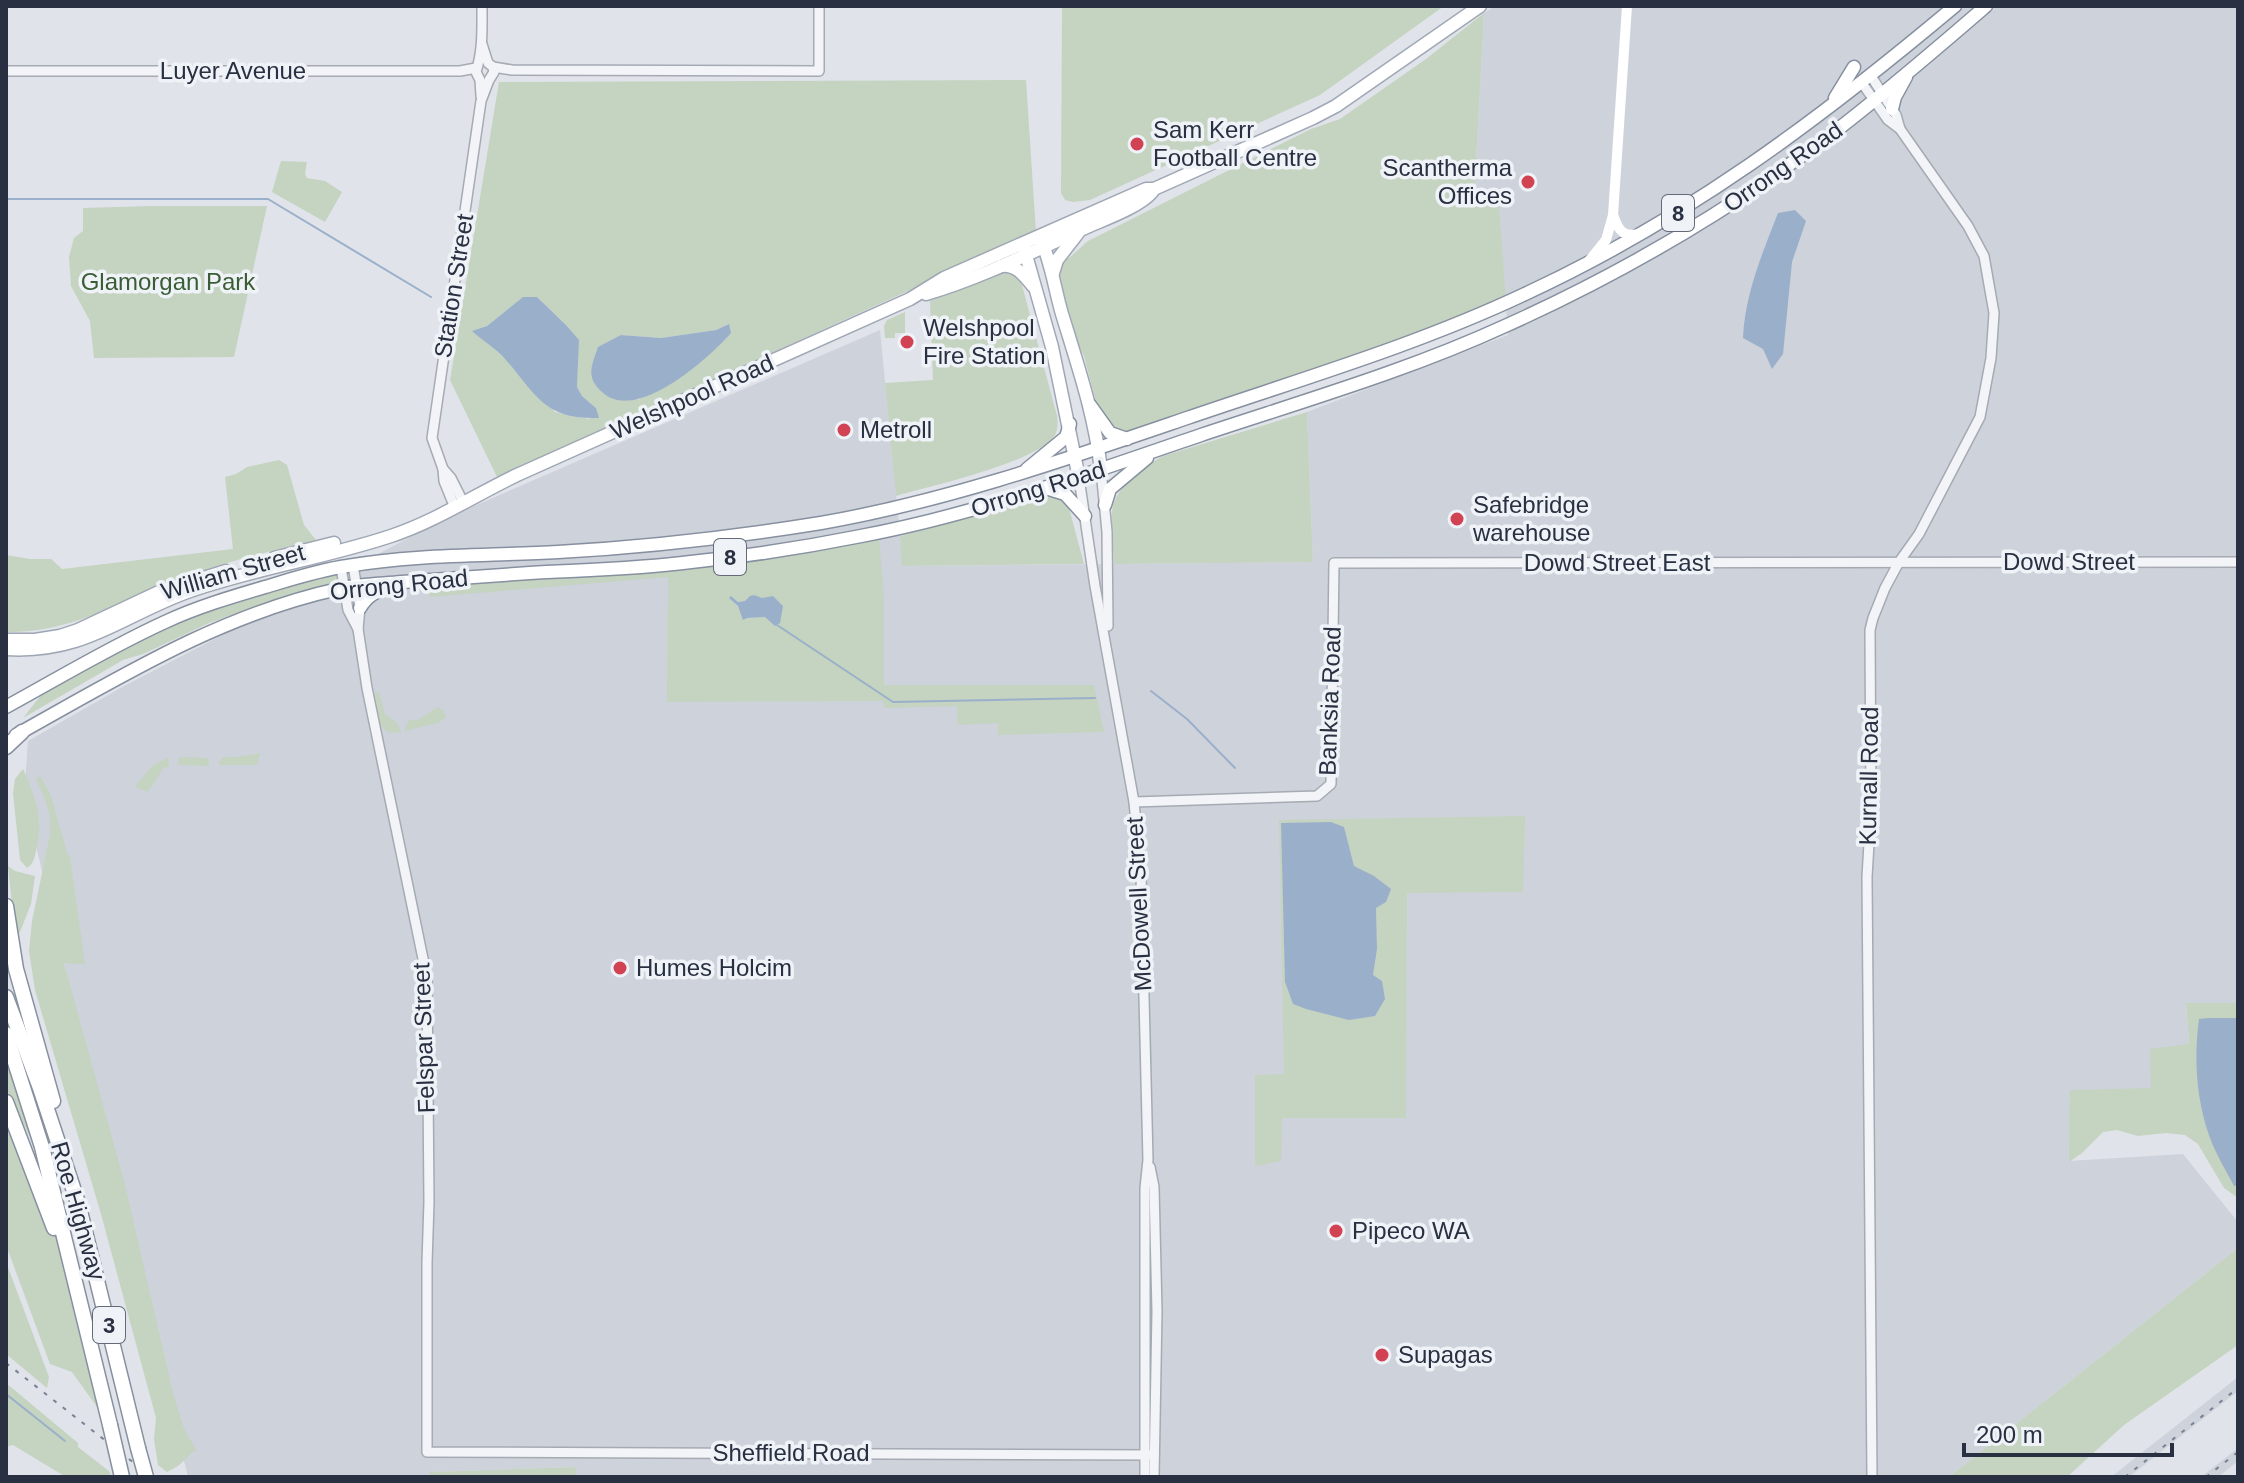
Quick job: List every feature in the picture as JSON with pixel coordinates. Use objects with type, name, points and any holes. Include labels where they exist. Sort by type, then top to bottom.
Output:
[{"type":"highway","points":[[6,747],[22,732]]},
{"type":"highway","points":[[6,906],[16,969],[48,1078],[78,1203]]},
{"type":"highway","name":"Roe Highway","points":[[6,997],[78,1203],[146,1477]]},
{"type":"highway","name":"Roe Highway","points":[[6,1034],[42,1147],[122,1477]]},
{"type":"highway","points":[[6,1102],[77,1288]]},
{"type":"main road","name":"Welshpool Road","points":[[458,503],[910,299],[944,278],[1024,249],[1146,189],[1154,189],[1313,118],[1336,106],[1480,6]]},
{"type":"main road","points":[[1587,263],[1606,240],[1613,215],[1627,6]]},
{"type":"main road","name":"Orrong Road","points":[[6,707],[167,621],[222,600],[347,566],[432,557],[679,543],[867,514],[961,492],[1076,457],[1426,336],[1529,293],[1676,214],[1735,177],[1826,111],[1955,6]]},
{"type":"main road","name":"Orrong Road","points":[[6,741],[177,646],[229,623],[350,587],[690,563],[914,526],[1046,489],[1368,381],[1506,326],[1654,250],[1738,199],[1830,135],[1986,6]]},
{"type":"main road","points":[[1826,111],[1854,67]]},
{"type":"main road","points":[[1892,109],[1895,97],[1910,71]]},
{"type":"main road","name":"Welshpool Road","points":[[1042,241],[1080,230],[1136,203],[1154,189]]},
{"type":"main road","points":[[1613,215],[1622,232],[1629,236],[1640,234]]},
{"type":"main road","points":[[1053,273],[1057,260],[1080,230]]},
{"type":"main road","name":"McDowell Street","points":[[1042,241],[1090,405],[1101,470]]},
{"type":"main road","name":"Welshpool Road","points":[[910,299],[1001,266],[1024,249]]},
{"type":"main road","name":"McDowell Street","points":[[1024,249],[1070,424],[1079,478]]},
{"type":"main road","points":[[1001,266],[1013,266],[1037,292]]},
{"type":"main road","points":[[1090,405],[1110,433],[1128,439]]},
{"type":"main road","points":[[1018,475],[1066,437],[1070,424]]},
{"type":"main road","points":[[1105,505],[1110,489],[1156,451]]},
{"type":"main road","points":[[1046,489],[1065,494],[1085,516]]},
{"type":"main road","name":"William Street","points":[[6,640],[60,636],[184,582],[389,528],[458,503]]},
{"type":"main road","name":"William Street","points":[[6,649],[52,647],[83,640],[188,592],[236,576],[392,536],[458,503]]},
{"type":"main road","points":[[360,608],[375,593],[408,582]]},
{"type":"street","name":"Station Street","points":[[458,503],[444,481],[432,438],[481,101],[484,72],[482,6]]},
{"type":"street","points":[[484,72],[819,71],[819,6]]},
{"type":"street","name":"Luyer Avenue","points":[[6,71],[484,72]]},
{"type":"street","name":"Kurnall Road","points":[[1866,80],[1888,120],[1900,129],[1968,226],[1984,256],[1994,313],[1991,358],[1980,417],[1919,534],[1885,588],[1873,618],[1870,640],[1871,810],[1867,877],[1872,1477]]},
{"type":"street","name":"Kurnall Road","points":[[1878,97],[1892,109],[1900,129]]},
{"type":"street","name":"McDowell Street","points":[[1101,470],[1105,505],[1108,649]]},
{"type":"street","name":"McDowell Street","points":[[1079,478],[1134,802],[1141,875],[1148,1160],[1154,1187],[1157,1295],[1149,1455],[1145,1477]]},
{"type":"street","name":"Dowd Street","points":[[1899,562],[2238,562]]},
{"type":"street","name":"Dowd Street East","points":[[1334,563],[1899,562]]},
{"type":"street","name":"Banksia Road","points":[[1134,802],[1317,796],[1331,784],[1334,563]]},
{"type":"street","name":"Felspar Street","points":[[347,566],[350,587],[348,610],[358,629]]},
{"type":"street","name":"Felspar Street","points":[[350,587],[360,608],[358,629],[367,688],[427,978],[427,1452]]},
{"type":"street","name":"Sheffield Road","points":[[427,1452],[1149,1455]]},
{"type":"street","name":"McDowell Street","points":[[1149,1455],[1154,1477]]},
{"type":"shaded area","points":[[1495,6],[2238,6],[2238,1003],[2186,1004],[2189,1044],[2152,1088],[2069,1161],[2183,1154],[2238,1222],[2238,1248],[1949,1477],[576,1477],[575,1467],[429,1472],[429,1477],[188,1477],[24,796],[28,741],[124,686],[451,516],[880,330],[903,566],[1313,562],[1307,412],[1508,335],[1499,204],[1474,199],[1484,13]]},
{"type":"shaded area","points":[[2238,1377],[2238,1391],[2129,1477],[2111,1477]]},
{"type":"shaded area","points":[[2238,1448],[2238,1461],[2218,1477],[2201,1477]]},
{"type":"green space","name":"Sam Kerr Football Centre","points":[[1062,6],[1444,6],[1320,95],[1090,200],[1073,202],[1065,200],[1061,193]]},
{"type":"green space","points":[[1484,13],[1474,199],[1499,203],[1506,300],[1132,433],[1119,433],[1104,420],[1084,356],[1071,330],[1060,288],[1059,273],[1065,255],[1069,258],[1088,241],[1311,129],[1340,119],[1426,59]]},
{"type":"green space","points":[[1026,80],[1036,233],[497,477],[450,380],[499,82]],"holes":[[[523,297],[537,297],[578,340],[577,387],[596,408],[589,419],[555,412],[504,357],[473,331],[487,326]],[[729,324],[638,400],[621,335],[661,338],[716,330]]]},
{"type":"green space","points":[[281,161],[307,162],[307,178],[325,181],[342,192],[325,222],[272,192]]},
{"type":"green space","name":"Glamorgan Park","points":[[267,206],[234,357],[94,358],[90,321],[71,286],[69,257],[74,238],[83,231],[83,208]]},
{"type":"green space","points":[[998,273],[1014,274],[1022,285],[1057,416],[1055,435],[1044,445],[1006,464],[896,496],[885,383],[933,380],[930,301]]},
{"type":"green space","points":[[905,312],[905,333],[895,333],[895,338],[885,338],[887,320]]},
{"type":"green space","points":[[1307,412],[1313,562],[1114,564],[1114,503],[1124,486],[1139,472],[1163,456]]},
{"type":"green space","points":[[279,460],[287,465],[304,525],[316,540],[198,572],[81,619],[32,631],[6,632],[6,555],[51,559],[62,569],[233,549],[225,477],[247,467]]},
{"type":"green space","points":[[1052,495],[1069,508],[1084,564],[902,566],[900,536]]},
{"type":"green space","points":[[879,538],[884,600],[884,685],[1094,685],[1104,732],[998,735],[998,723],[958,725],[957,706],[884,708],[883,701],[667,702],[668,577],[430,597],[427,587],[642,572]],"holes":[[[754,595],[762,598],[765,617],[747,618],[735,604]]]},
{"type":"green space","points":[[338,572],[338,584],[280,598],[209,623],[123,660],[23,718],[56,682],[167,625],[238,598]]},
{"type":"green space","points":[[375,692],[379,692],[385,714],[397,723],[401,732],[389,733],[382,727]]},
{"type":"green space","points":[[438,707],[446,717],[438,723],[404,731],[409,720],[418,720]]},
{"type":"green space","points":[[260,753],[257,765],[219,765],[224,757]]},
{"type":"green space","points":[[168,757],[169,768],[164,767],[148,792],[135,787],[152,766]]},
{"type":"green space","points":[[179,757],[206,758],[209,766],[180,765]]},
{"type":"green space","points":[[23,769],[39,816],[34,858],[27,868],[20,860],[13,793],[15,779]]},
{"type":"green space","points":[[40,776],[51,795],[70,857],[85,964],[64,963],[125,1185],[173,1393],[184,1429],[197,1451],[167,1472],[158,1465],[154,1439],[156,1418],[101,1214],[35,990],[29,951],[50,835],[50,817],[36,779]]},
{"type":"green space","points":[[1525,816],[1523,892],[1407,893],[1406,1118],[1282,1118],[1281,1161],[1255,1166],[1255,1075],[1284,1074],[1279,820]],"holes":[[[1281,823],[1344,827],[1354,866],[1376,908],[1377,949],[1373,976],[1306,1009],[1293,1004],[1285,982]]]},
{"type":"green space","points":[[8,866],[35,876],[31,904],[16,942]]},
{"type":"green space","points":[[2186,1003],[2238,1003],[2238,1198],[2224,1188],[2198,1144],[2185,1135],[2166,1133],[2138,1136],[2117,1130],[2103,1132],[2069,1162],[2070,1090],[2151,1088],[2150,1049],[2189,1044]]},
{"type":"green space","points":[[6,1056],[35,1147],[6,1089]]},
{"type":"green space","points":[[6,1102],[77,1288],[110,1425],[72,1372],[50,1364],[6,1245]]},
{"type":"green space","points":[[2238,1248],[2238,1345],[2124,1425],[2067,1477],[1949,1477]]},
{"type":"green space","points":[[6,1262],[49,1377],[47,1388],[6,1354]]},
{"type":"green space","points":[[6,1383],[78,1443],[78,1447],[110,1472],[111,1477],[66,1477],[13,1445],[6,1447]]},
{"type":"green space","points":[[576,1467],[576,1477],[429,1477],[429,1472]]},
{"type":"water","points":[[1795,210],[1806,221],[1792,262],[1783,354],[1772,369],[1763,349],[1743,338],[1744,322],[1755,274],[1778,213]]},
{"type":"water","points":[[523,297],[537,297],[579,340],[577,387],[596,408],[599,418],[581,418],[554,410],[535,395],[502,356],[472,331],[487,326]]},
{"type":"water","points":[[729,324],[731,333],[706,358],[652,394],[633,400],[616,400],[602,392],[593,381],[591,371],[598,347],[621,335],[661,338],[716,330]]},
{"type":"water","points":[[754,595],[762,598],[773,596],[783,606],[780,623],[775,626],[765,617],[743,620],[738,606],[729,598],[731,596],[738,602]]},
{"type":"water","points":[[1331,822],[1344,827],[1354,866],[1391,889],[1386,902],[1376,908],[1377,949],[1373,975],[1382,981],[1385,999],[1375,1016],[1349,1020],[1306,1009],[1293,1004],[1285,982],[1281,823]]},
{"type":"water","points":[[2238,1018],[2238,1185],[2234,1186],[2210,1137],[2198,1087],[2196,1052],[2199,1019]]},
{"type":"waterway","points":[[6,199],[268,199],[431,297]]},
{"type":"waterway","points":[[777,625],[893,702],[1095,698]]},
{"type":"waterway","points":[[1151,691],[1187,719],[1235,768]]},
{"type":"waterway","points":[[6,1394],[65,1441]]},
{"type":"railway","points":[[6,1363],[152,1477]]},
{"type":"railway","points":[[2125,1477],[2238,1388]]},
{"type":"railway","points":[[2206,1477],[2238,1452]]},
{"type":"place","name":"Sam Kerr Football Centre","points":[[1137,144]]},
{"type":"place","name":"Scantherma Offices","points":[[1528,182]]},
{"type":"place","name":"Welshpool Fire Station","points":[[907,342]]},
{"type":"place","name":"Metroll","points":[[844,430]]},
{"type":"place","name":"Safebridge warehouse","points":[[1457,519]]},
{"type":"place","name":"Humes Holcim","points":[[620,968]]},
{"type":"place","name":"Pipeco WA","points":[[1336,1231]]},
{"type":"place","name":"Supagas","points":[[1382,1355]]}]
